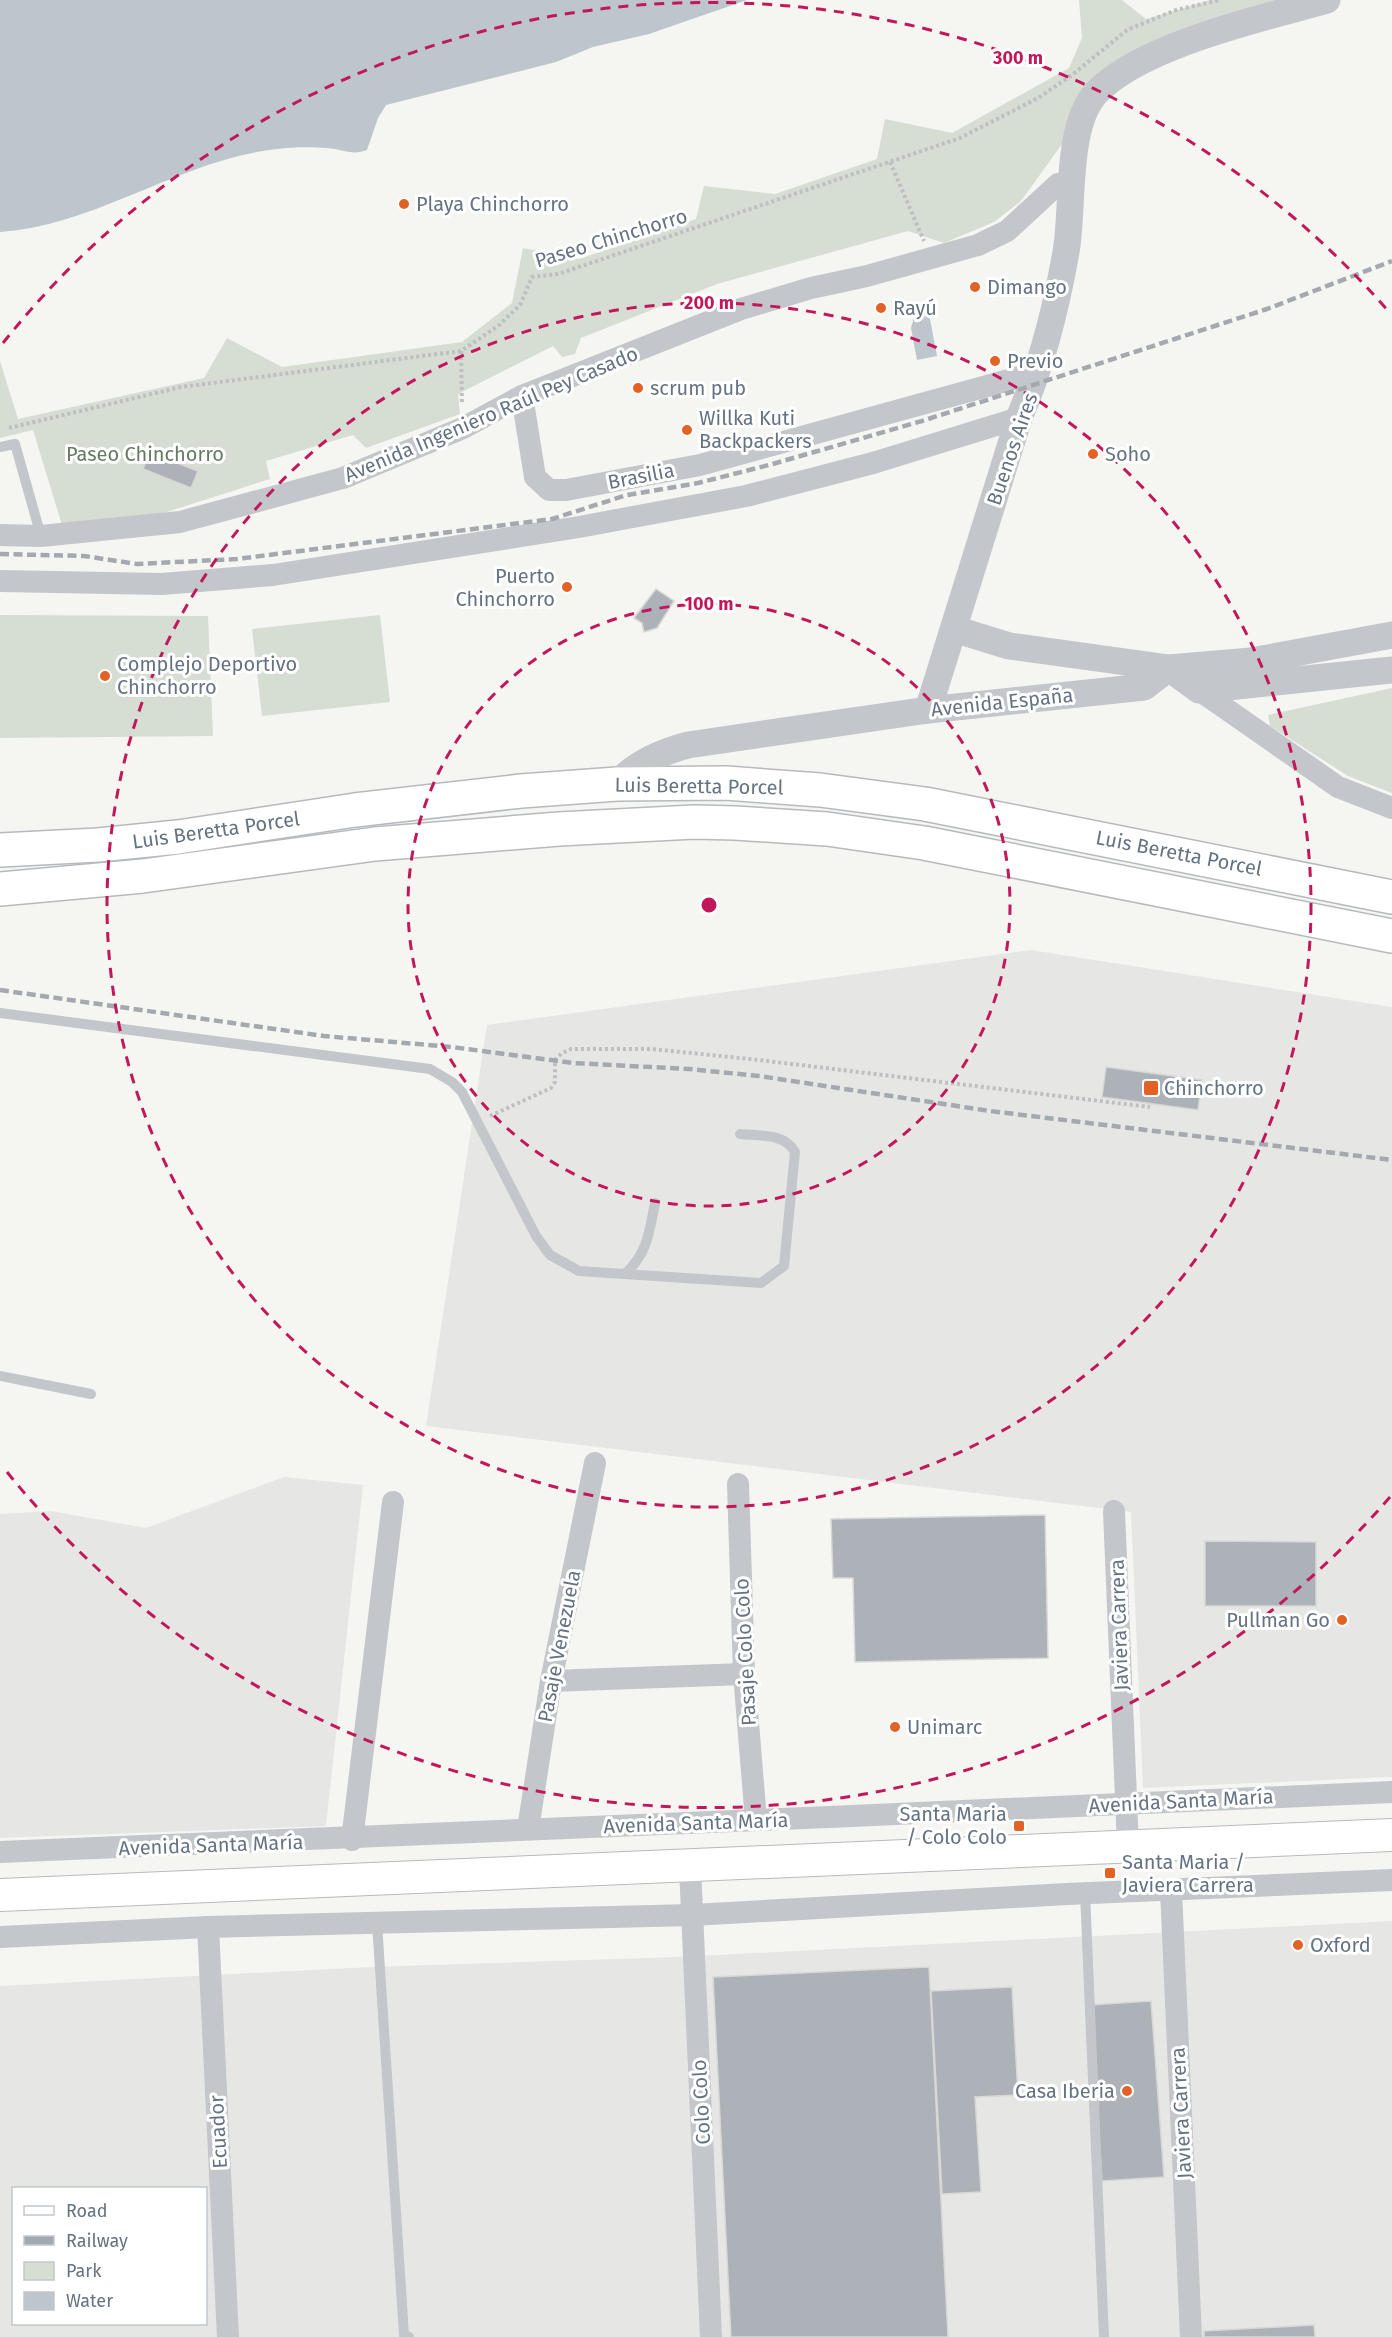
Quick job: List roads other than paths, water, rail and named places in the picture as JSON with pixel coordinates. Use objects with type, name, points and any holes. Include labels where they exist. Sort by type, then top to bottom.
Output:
[{"type":"main road","name":"Luis Beretta Porcel","points":[[0,850],[98,845],[178,837],[366,809],[521,791],[617,783],[726,783],[872,795],[993,816],[1392,897]]},
{"type":"main road","name":"Luis Beretta Porcel","points":[[0,889],[132,877],[290,854],[387,843],[559,828],[693,822],[735,823],[827,829],[968,850],[1392,936]]},
{"type":"main road","name":"Avenida Santa María","points":[[0,1895],[1392,1835]]},
{"type":"street","points":[[1073,183],[1083,115],[1095,94],[1110,81],[1150,58],[1204,36],[1327,0]]},
{"type":"street","name":"Avenida Ingeniero Raúl Pey Casado","points":[[0,535],[41,536],[180,522],[343,478],[463,428],[522,396],[741,309],[811,288],[978,245],[1007,231],[1058,184],[1073,183]]},
{"type":"street","name":"Buenos Aires","points":[[928,710],[1019,418],[1038,372],[1053,316],[1066,250],[1073,183]]},
{"type":"street","name":"Brasilia","points":[[522,396],[535,477],[549,490],[566,490],[700,465],[1038,372]]},
{"type":"street","points":[[0,581],[162,584],[273,575],[579,527],[746,496],[873,463],[1019,418]]},
{"type":"street","points":[[954,629],[1009,646],[1169,668],[1251,661],[1392,635]]},
{"type":"street","points":[[1169,668],[1338,787],[1392,808]]},
{"type":"street","name":"Avenida España","points":[[617,783],[637,766],[664,751],[688,745],[928,710],[1144,687],[1169,668]]},
{"type":"street","points":[[1199,690],[1392,670]]},
{"type":"street","points":[[1227,711],[1228,699],[1249,684]]},
{"type":"street","name":"Pasaje Venezuela","points":[[528,1829],[551,1682],[595,1463]]},
{"type":"street","name":"Pasaje Colo Colo","points":[[738,1484],[744,1674],[756,1820]]},
{"type":"street","points":[[352,1840],[393,1502]]},
{"type":"street","name":"Javiera Carrera","points":[[1114,1511],[1128,1846]]},
{"type":"street","points":[[551,1682],[744,1674]]},
{"type":"street","name":"Avenida Santa María","points":[[0,1852],[352,1840],[528,1829],[1392,1792]]},
{"type":"street","name":"Colo Colo","points":[[690,1867],[711,2337]]},
{"type":"street","points":[[0,1937],[208,1927],[693,1915],[1085,1893],[1392,1880]]},
{"type":"street","name":"Javiera Carrera","points":[[1171,1890],[1191,2337]]},
{"type":"street","name":"Ecuador","points":[[208,1927],[228,2337]]},
{"type":"lane","points":[[0,447],[15,444],[41,536]]},
{"type":"lane","points":[[0,1013],[430,1069],[452,1082],[462,1092],[536,1236],[550,1255],[579,1271],[761,1283],[784,1266],[795,1152],[789,1142],[776,1137],[740,1134]]},
{"type":"lane","points":[[625,1274],[639,1261],[644,1251],[655,1203]]},
{"type":"lane","points":[[0,1376],[91,1394]]},
{"type":"lane","points":[[1085,1893],[1104,2337]]},
{"type":"lane","points":[[377,1923],[404,2335],[409,2337]]},
{"type":"water","points":[[0,0],[747,0],[649,34],[593,47],[556,62],[386,105],[378,118],[367,150],[362,152],[327,148],[295,148],[241,155],[172,178],[71,218],[36,227],[0,232]]},
{"type":"water","points":[[929,314],[937,356],[917,360],[911,328],[914,317]]},
{"type":"railway","points":[[0,554],[84,556],[137,564],[237,559],[552,519],[627,495],[698,483],[922,421],[1267,309],[1392,261]]},
{"type":"railway","points":[[0,990],[324,1036],[452,1047],[573,1063],[689,1069],[759,1076],[990,1111],[1392,1160]]},
{"type":"place","name":"Playa Chinchorro","points":[[404,204]]},
{"type":"place","name":"Dimango","points":[[975,287]]},
{"type":"place","name":"Rayú","points":[[881,308]]},
{"type":"place","name":"Previo","points":[[995,361]]},
{"type":"place","name":"scrum pub","points":[[638,388]]},
{"type":"place","name":"Willka Kuti Backpackers","points":[[687,430]]},
{"type":"place","name":"Soho","points":[[1093,454]]},
{"type":"place","name":"Puerto Chinchorro","points":[[567,587]]},
{"type":"place","name":"Complejo Deportivo Chinchorro","points":[[105,676]]},
{"type":"place","name":"Chinchorro","points":[[1151,1088]]},
{"type":"place","name":"Pullman Go","points":[[1342,1620]]},
{"type":"place","name":"Unimarc","points":[[895,1727]]},
{"type":"place","name":"Santa Maria / Colo Colo","points":[[1019,1826]]},
{"type":"place","name":"Santa Maria / Javiera Carrera","points":[[1110,1873]]},
{"type":"place","name":"Oxford","points":[[1298,1945]]},
{"type":"place","name":"Casa Iberia","points":[[1127,2091]]},
{"type":"park label","name":"Paseo Chinchorro","points":[[145,454]]}]
